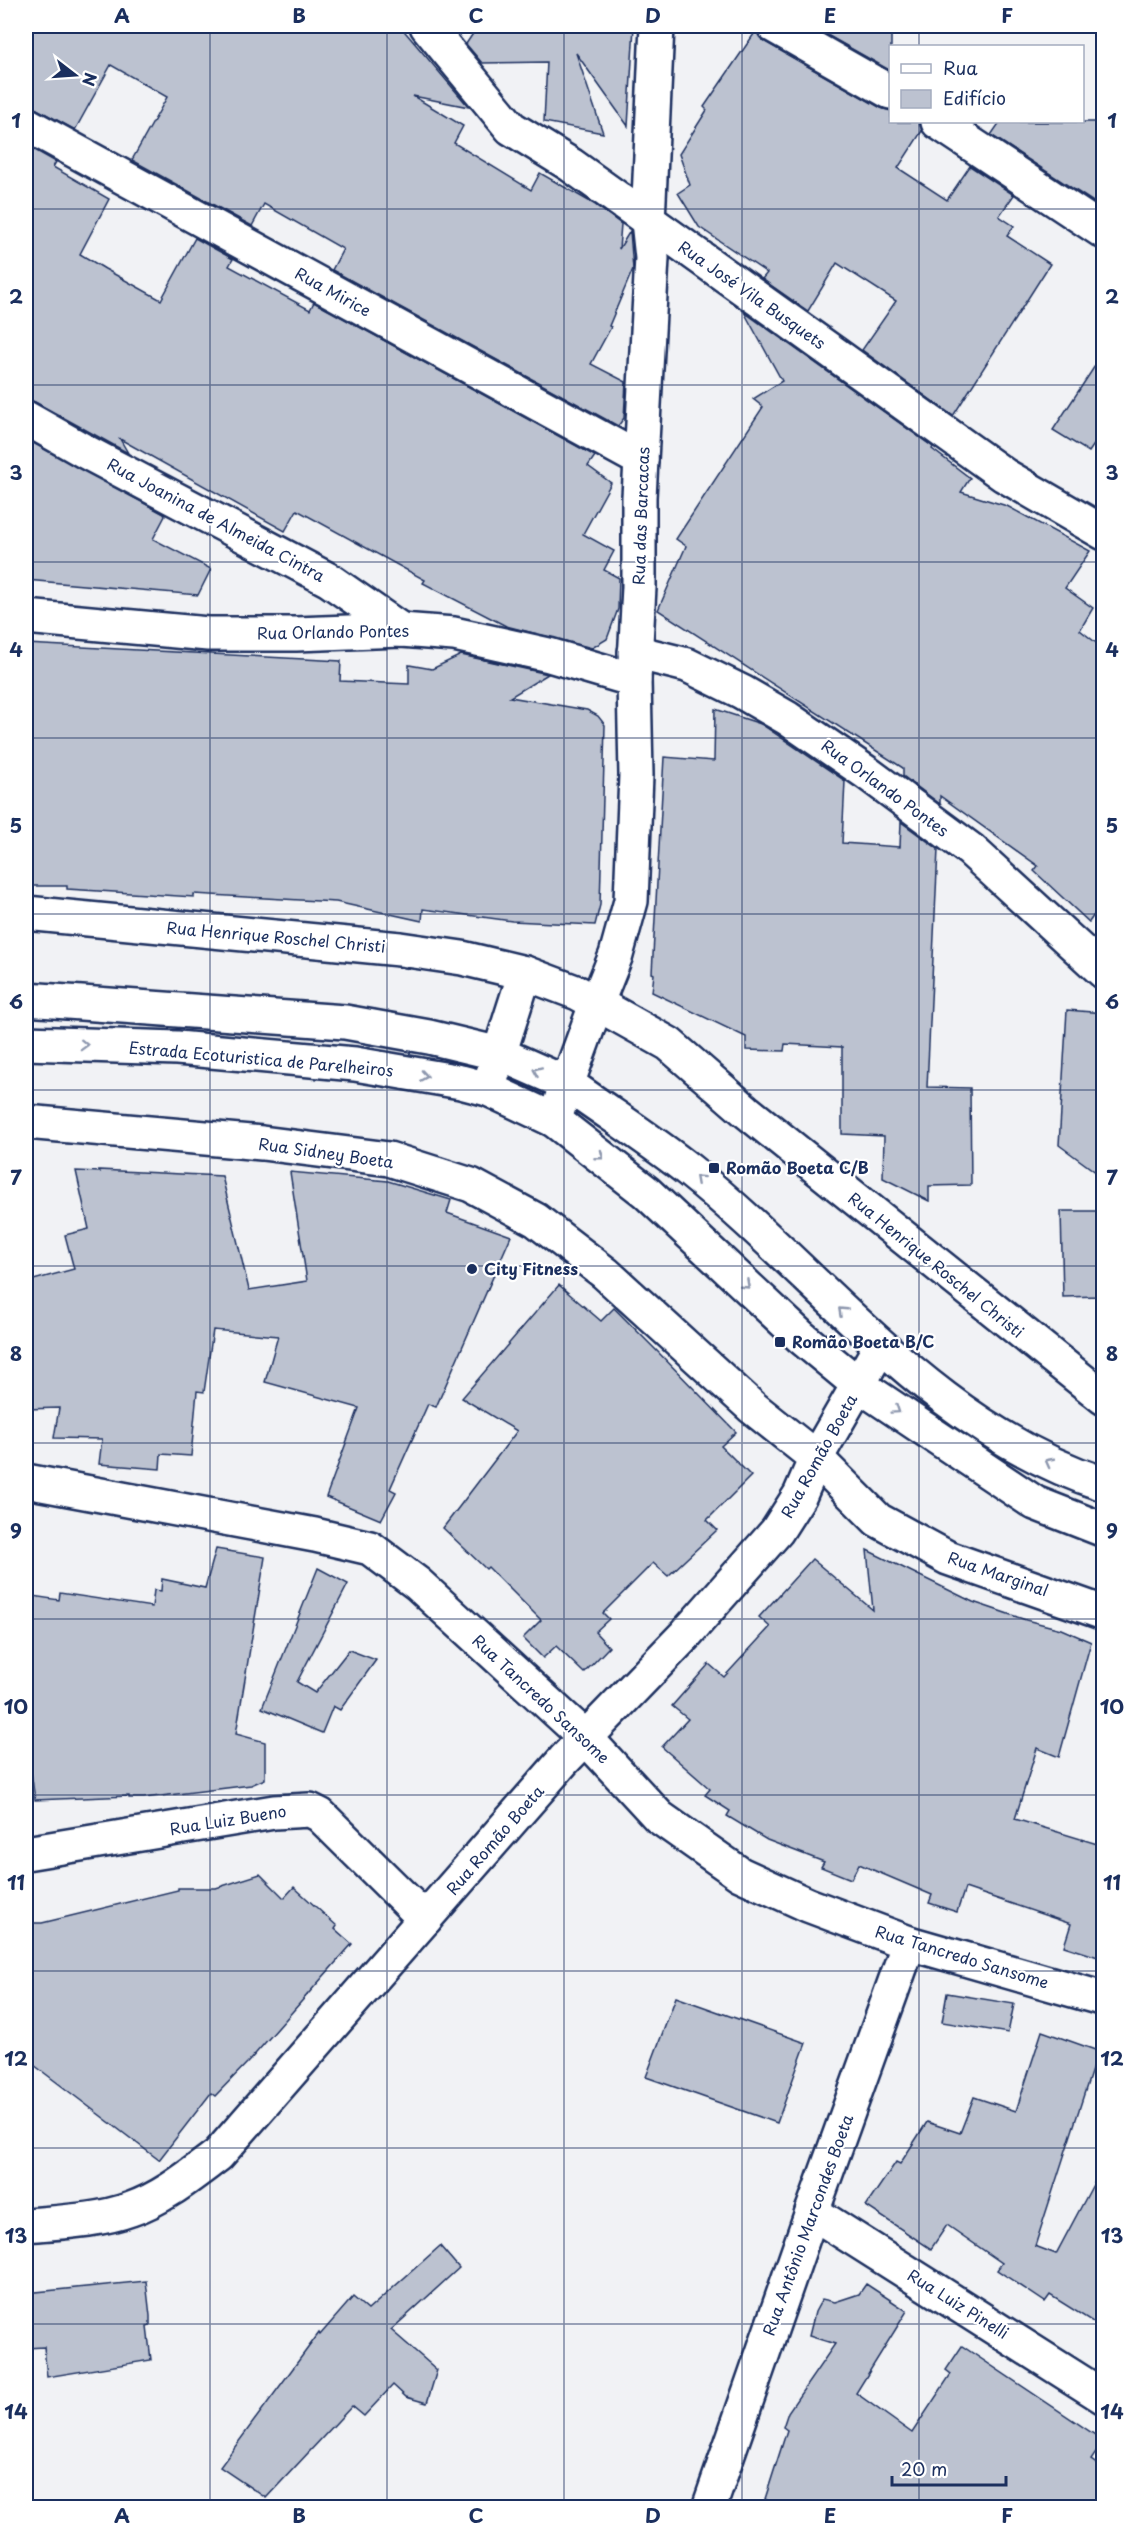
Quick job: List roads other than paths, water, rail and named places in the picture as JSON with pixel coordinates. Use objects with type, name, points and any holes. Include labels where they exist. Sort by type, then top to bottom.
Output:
[{"type":"street","name":"Rua José Vila Busquets","points":[[427,26],[511,128],[572,165],[1004,475],[1104,534]]},
{"type":"street","name":"Rua das Barcacas","points":[[597,1002],[616,955],[631,901],[636,775],[634,666],[639,587],[641,460],[652,258],[648,221],[657,26]]},
{"type":"street","points":[[774,26],[889,91]]},
{"type":"street","points":[[940,123],[1104,232]]},
{"type":"street","name":"Rua Mirice","points":[[26,124],[641,460]]},
{"type":"street","name":"Rua Joanina de Almeida Cintra","points":[[26,418],[329,580],[401,630]]},
{"type":"street","name":"Rua Orlando Pontes","points":[[26,617],[208,633],[296,634],[401,630],[454,634],[549,655],[634,666],[687,665],[742,692],[787,718],[971,850],[1104,972]]},
{"type":"street","name":"Rua Henrique Roschel Christi","points":[[26,913],[400,949],[462,958],[525,974],[578,993],[669,1044],[755,1118],[1104,1398]]},
{"type":"street","points":[[488,1089],[525,974]]},
{"type":"street","points":[[26,999],[345,1022],[429,1037],[500,1054],[568,1084],[690,1171],[880,1347],[982,1426],[1070,1473],[1104,1484]]},
{"type":"street","points":[[554,1120],[597,1002]]},
{"type":"street","name":"Estrada Ecoturistica de Parelheiros","points":[[26,1043],[177,1048],[343,1063],[461,1082],[488,1089],[554,1120],[646,1192],[801,1337],[859,1385],[1035,1503],[1104,1530]]},
{"type":"street","name":"Rua Sidney Boeta","points":[[26,1122],[262,1143],[389,1159],[471,1185],[536,1220],[605,1273],[752,1407],[816,1458]]},
{"type":"street","name":"Rua Romão Boeta","points":[[26,2225],[79,2221],[131,2209],[172,2188],[218,2155],[585,1737],[728,1588],[777,1531],[800,1495],[816,1458],[880,1347]]},
{"type":"street","name":"Rua Marginal","points":[[816,1458],[851,1496],[879,1521],[948,1558],[1104,1613]]},
{"type":"street","name":"Rua Tancredo Sansome","points":[[26,1481],[315,1534],[370,1548],[418,1584],[585,1737],[659,1817],[740,1874],[808,1905],[909,1943],[1104,1999]]},
{"type":"street","name":"Rua Luiz Bueno","points":[[26,1853],[274,1812],[310,1810],[331,1825],[425,1919]]},
{"type":"street","name":"Rua Antônio Marcondes Boeta","points":[[709,2508],[909,1943]]},
{"type":"street","name":"Rua Luiz Pinelli","points":[[812,2212],[1104,2397]]},
{"type":"place","name":"Romão Boeta C/B","points":[[714,1168]]},
{"type":"place","name":"City Fitness","points":[[472,1269]]},
{"type":"place","name":"Romão Boeta B/C","points":[[780,1342]]}]
